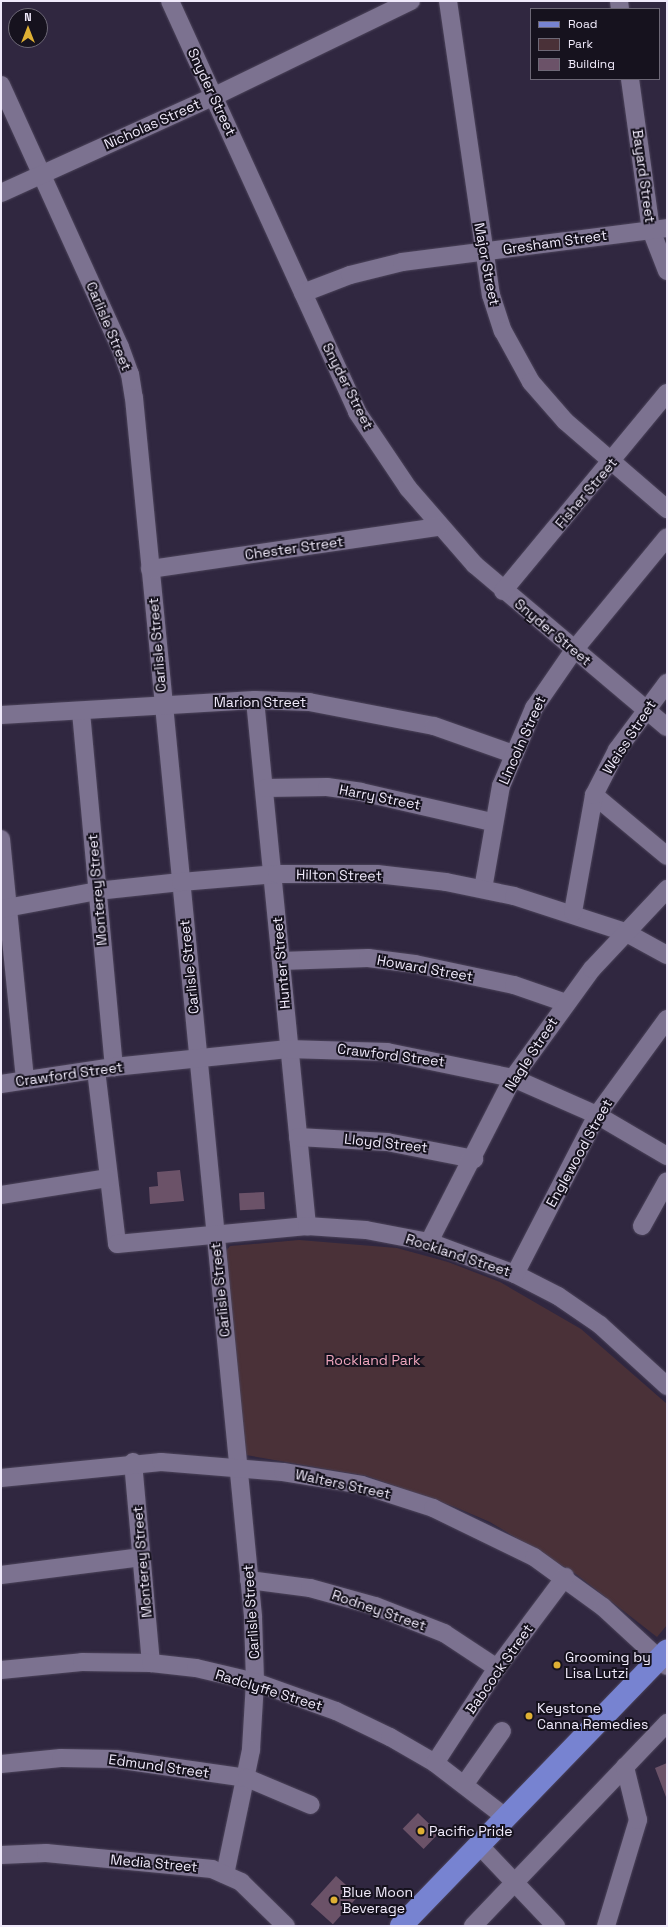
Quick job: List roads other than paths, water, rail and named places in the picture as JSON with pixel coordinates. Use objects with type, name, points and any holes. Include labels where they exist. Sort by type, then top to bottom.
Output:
[{"type":"main road","points":[[401,1926],[505,1817],[665,1658]]},
{"type":"street","name":"Snyder Street","points":[[170,1],[215,96],[357,412],[438,527],[503,591],[667,727]]},
{"type":"street","name":"Nicholas Street","points":[[1,193],[215,96],[411,1]]},
{"type":"street","name":"Major Street","points":[[448,1],[491,295],[503,331],[520,365],[565,421],[667,509]]},
{"type":"street","name":"Bayard Street","points":[[630,80],[667,271]]},
{"type":"street","name":"Carlisle Street","points":[[3,95],[42,174],[130,374],[249,1580],[255,1682],[247,1778],[225,1874]]},
{"type":"street","name":"Gresham Street","points":[[304,293],[350,275],[402,262],[659,229]]},
{"type":"street","name":"Fisher Street","points":[[503,591],[667,393]]},
{"type":"street","name":"Chester Street","points":[[150,569],[438,527]]},
{"type":"street","name":"Lincoln Street","points":[[483,889],[492,822],[513,754],[534,708],[574,650],[667,537]]},
{"type":"street","name":"Weiss Street","points":[[573,912],[594,795],[617,750],[645,709],[667,682]]},
{"type":"street","name":"Marion Street","points":[[1,716],[255,700],[336,704],[434,726],[513,754]]},
{"type":"street","name":"Hunter Street","points":[[255,700],[266,788],[288,1049],[307,1226]]},
{"type":"street","name":"Monterey Street","points":[[81,712],[97,891],[108,1178],[117,1244]]},
{"type":"street","name":"Harry Street","points":[[266,788],[327,787],[361,792],[492,822]]},
{"type":"street","points":[[594,795],[667,856]]},
{"type":"street","points":[[1,839],[4,908],[25,1080]]},
{"type":"street","name":"Hilton Street","points":[[4,908],[97,891],[181,882],[273,874],[377,874],[483,889],[573,912],[625,932],[667,954]]},
{"type":"street","name":"Nagle Street","points":[[429,1242],[474,1159],[513,1078],[566,1003],[625,932],[667,889]]},
{"type":"street","name":"Howard Street","points":[[281,961],[360,958],[415,964],[514,984],[566,1003]]},
{"type":"street","name":"Englewood Street","points":[[515,1274],[597,1115],[667,1019]]},
{"type":"street","name":"Crawford Street","points":[[1,1084],[105,1069],[288,1049],[387,1052],[513,1078],[597,1115],[667,1156]]},
{"type":"street","name":"Lloyd Street","points":[[298,1137],[387,1142],[474,1159]]},
{"type":"street","points":[[1,1195],[108,1178]]},
{"type":"street","points":[[642,1226],[667,1181]]},
{"type":"street","name":"Rockland Street","points":[[117,1244],[307,1226],[366,1230],[429,1242],[515,1274],[558,1296],[600,1325],[667,1386]]},
{"type":"street","name":"Monterey Street","points":[[132,1462],[151,1663]]},
{"type":"street","name":"Walters Street","points":[[1,1478],[132,1462],[237,1468],[326,1478],[399,1496],[499,1537],[565,1577],[665,1658]]},
{"type":"street","points":[[1,1575],[142,1557]]},
{"type":"street","name":"Babcock Street","points":[[435,1763],[498,1668],[565,1577]]},
{"type":"street","name":"Rodney Street","points":[[249,1580],[310,1588],[375,1606],[444,1634],[498,1668]]},
{"type":"street","name":"Radclyffe Street","points":[[1,1670],[82,1662],[151,1663],[196,1668],[255,1682],[363,1723],[435,1763],[505,1817]]},
{"type":"street","points":[[480,1924],[514,1882],[667,1723]]},
{"type":"street","points":[[464,1785],[502,1731]]},
{"type":"street","name":"Edmund Street","points":[[1,1764],[97,1758],[247,1778],[311,1805]]},
{"type":"street","points":[[606,1926],[638,1820],[625,1767]]},
{"type":"street","points":[[479,1845],[556,1926]]},
{"type":"street","name":"Media Street","points":[[1,1855],[62,1854],[204,1868],[225,1874],[247,1887],[280,1924]]},
{"type":"place","name":"Grooming by Lisa Lutzi","points":[[557,1665]]},
{"type":"place","name":"Keystone Canna Remedies","points":[[529,1716]]},
{"type":"place","name":"Pacific Pride","points":[[421,1831]]},
{"type":"place","name":"Blue Moon Beverage","points":[[334,1900]]},
{"type":"park label","name":"Rockland Park","points":[[373,1360]]}]
